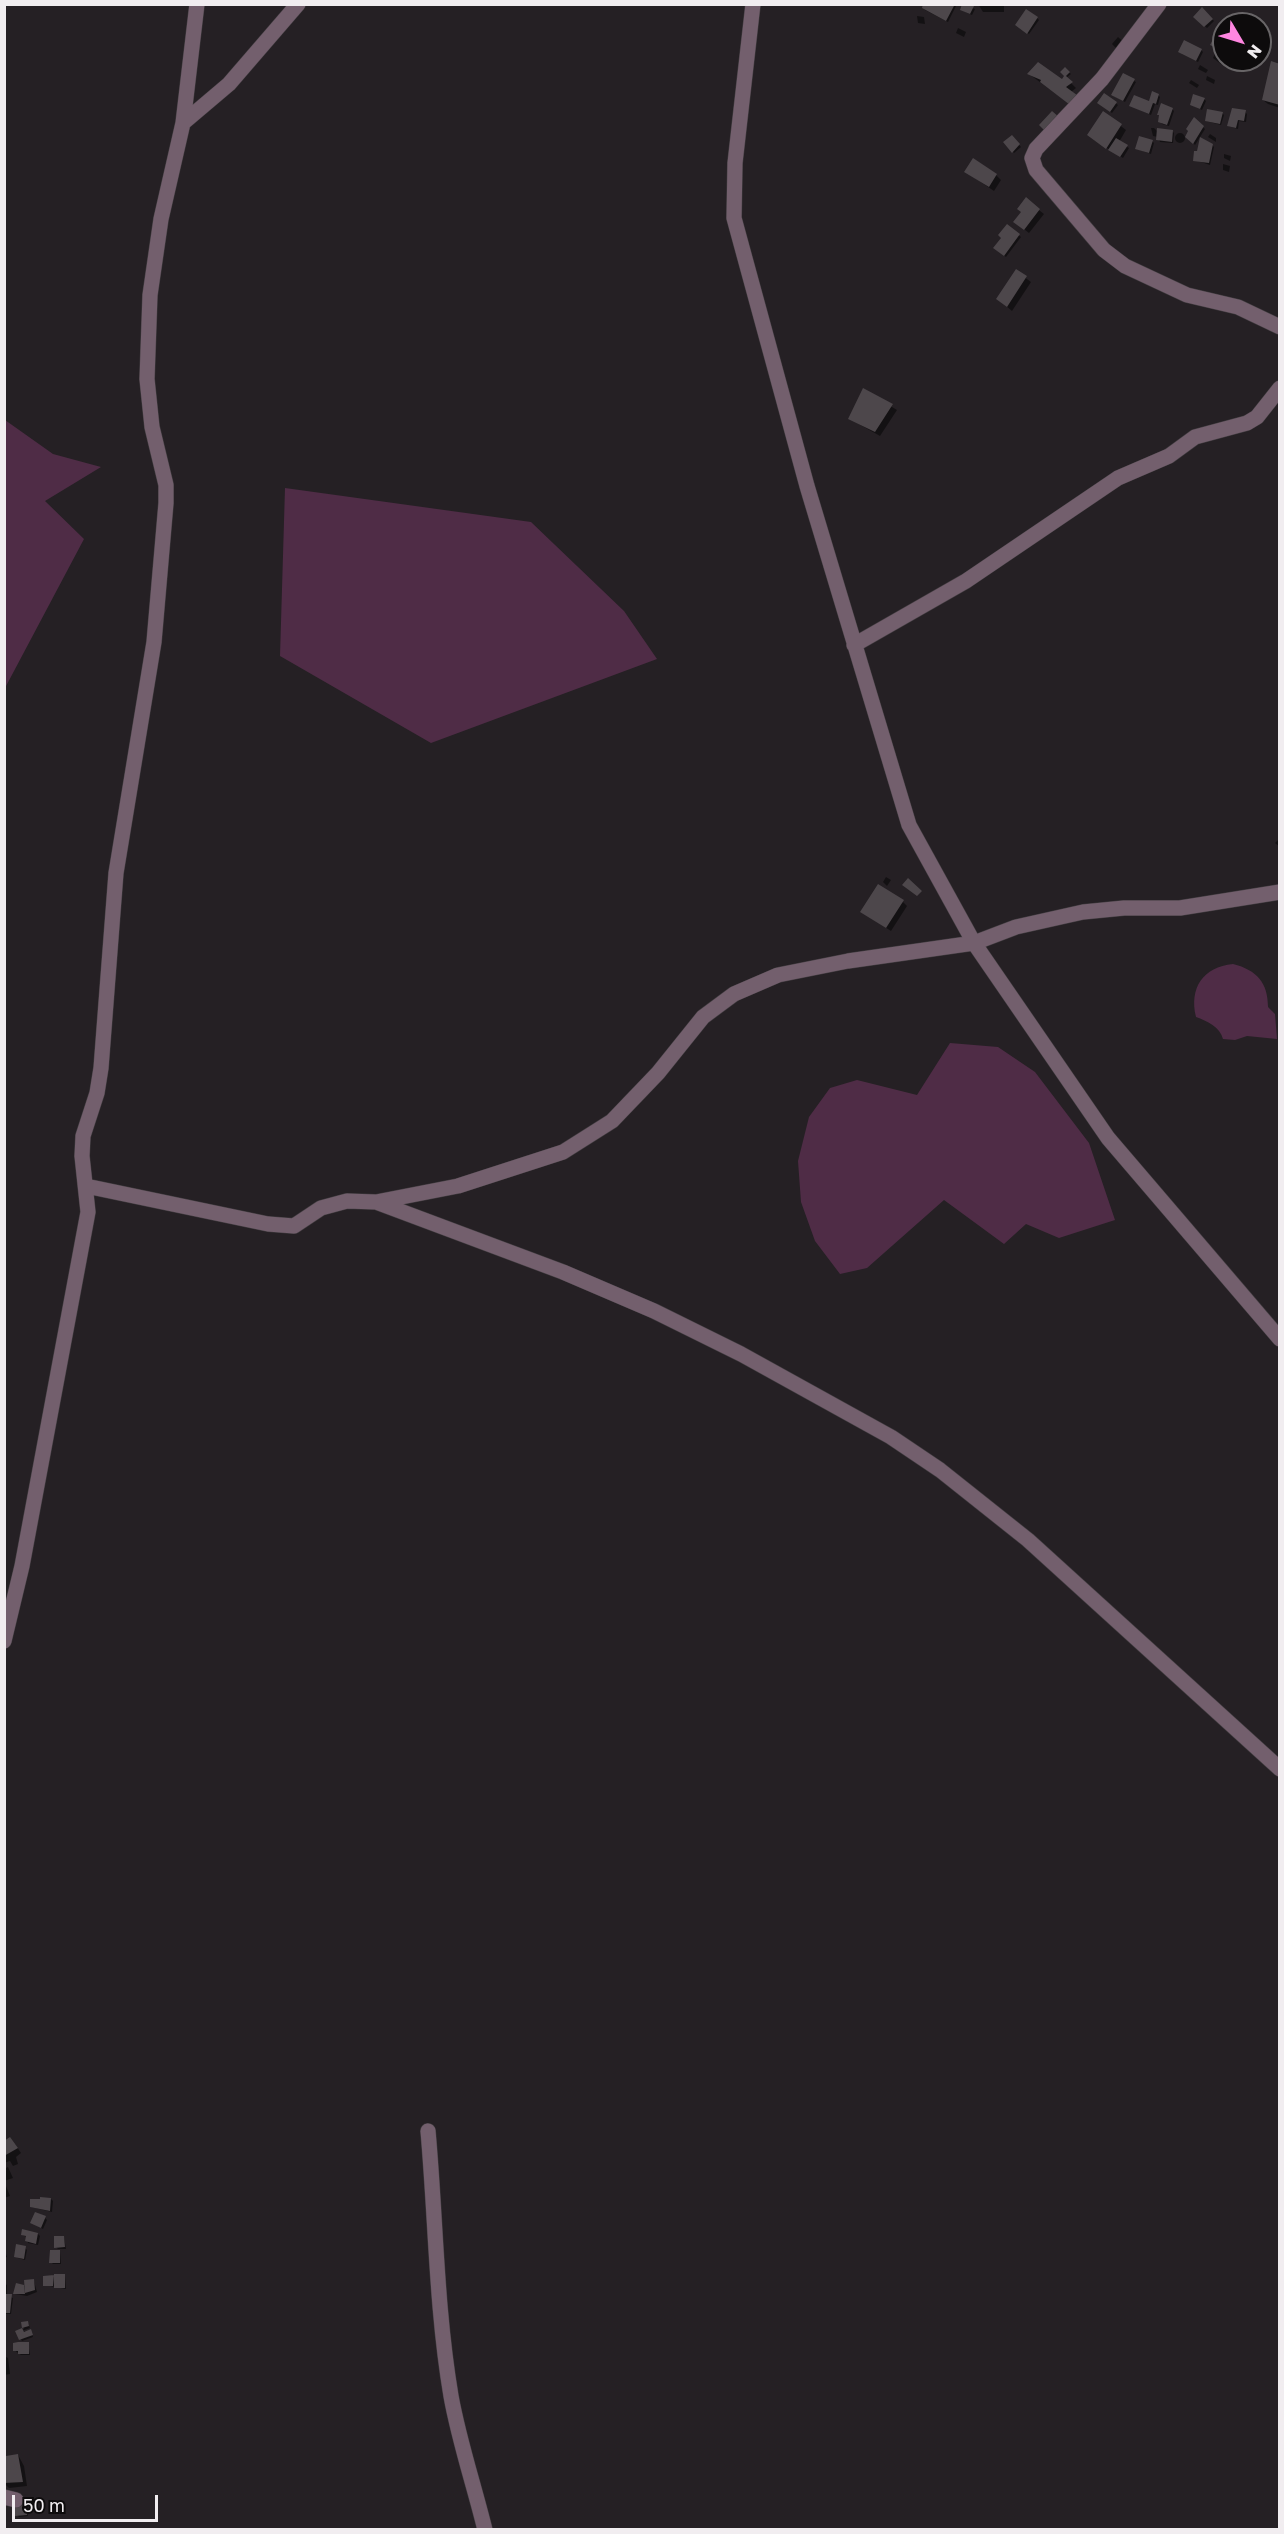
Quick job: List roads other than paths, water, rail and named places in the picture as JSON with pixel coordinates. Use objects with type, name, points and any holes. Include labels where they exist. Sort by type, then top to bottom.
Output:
[{"type":"street","points":[[4,1641],[22,1566],[88,1212],[82,1156],[83,1136],[98,1084],[116,873],[154,642],[166,486],[152,427],[147,379],[150,296],[161,219],[183,123],[198,4]]},
{"type":"street","points":[[183,123],[229,84],[298,4]]},
{"type":"street","points":[[753,4],[735,164],[734,218],[801,464],[909,825],[974,943],[1108,1138],[1280,1339]]},
{"type":"street","points":[[1159,4],[1116,61],[1036,149],[1032,158],[1036,170],[1104,250],[1125,266],[1187,296],[1238,307],[1280,327]]},
{"type":"street","points":[[854,645],[966,580],[1118,478],[1168,456],[1195,437],[1247,423],[1257,417],[1280,388]]},
{"type":"street","points":[[86,1186],[268,1224],[294,1226],[331,1204],[347,1201],[376,1202],[458,1186],[563,1152],[612,1121],[658,1073],[703,1017],[734,994],[778,975],[848,961],[974,943],[1016,927],[1083,912],[1124,908],[1180,908],[1280,892]]},
{"type":"street","points":[[376,1202],[563,1272],[654,1311],[741,1354],[891,1437],[940,1470],[1028,1539],[1280,1769]]},
{"type":"street","points":[[428,2131],[434,2202],[437,2289],[451,2398],[485,2529]]}]
